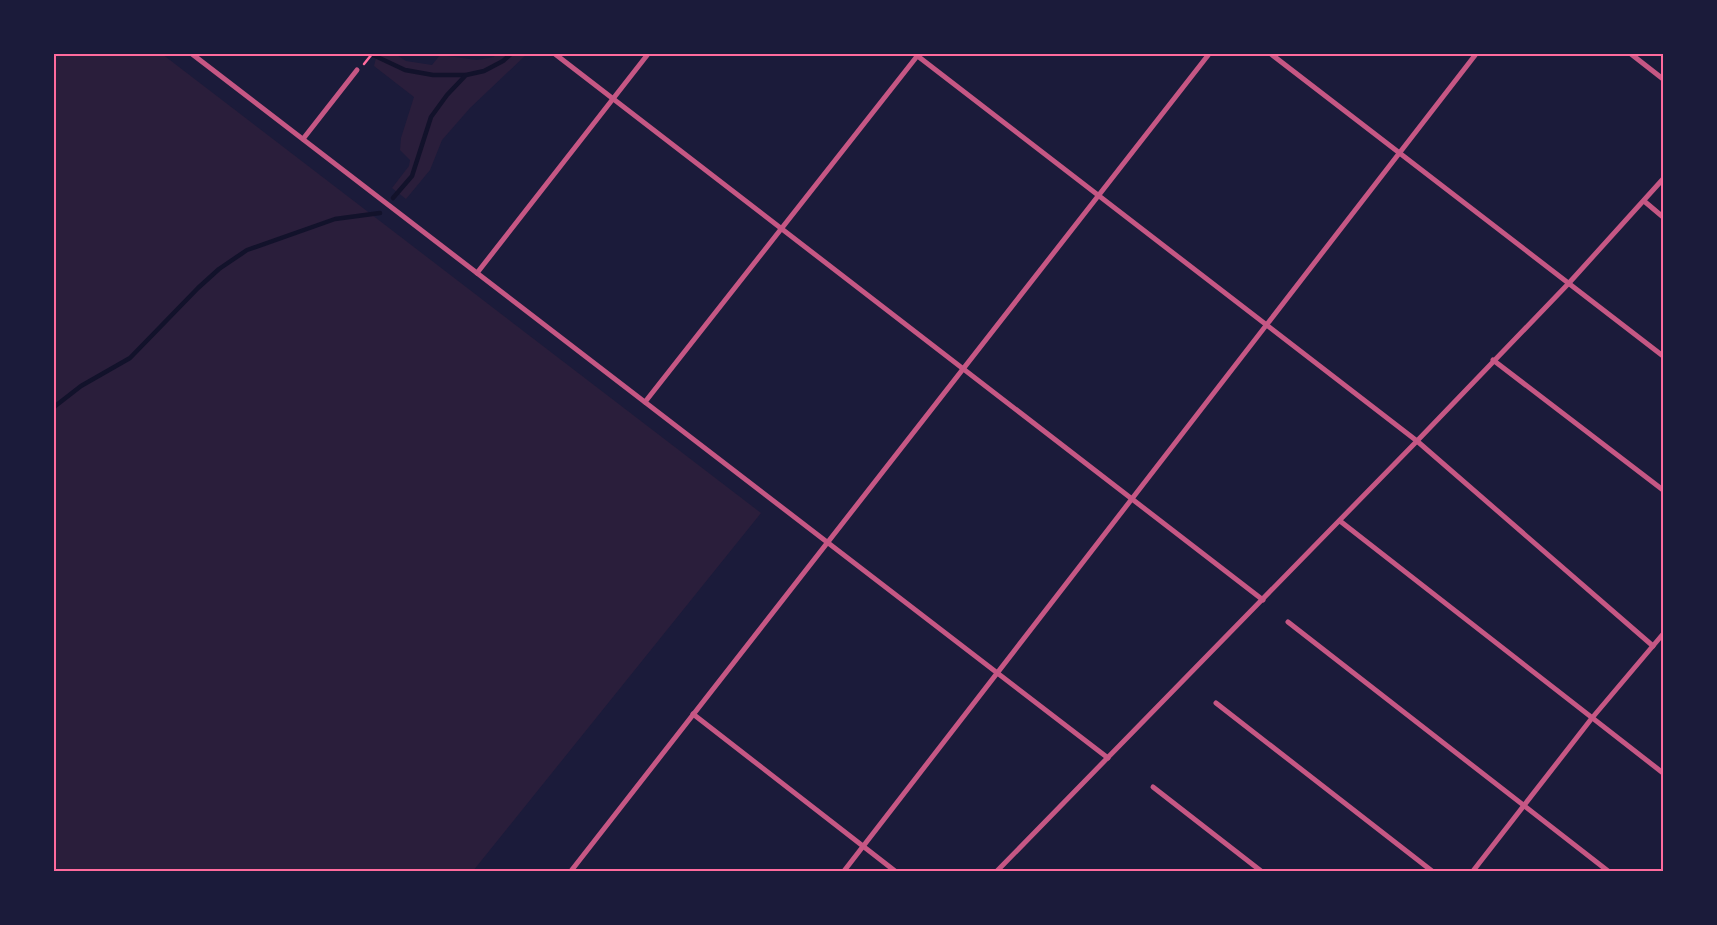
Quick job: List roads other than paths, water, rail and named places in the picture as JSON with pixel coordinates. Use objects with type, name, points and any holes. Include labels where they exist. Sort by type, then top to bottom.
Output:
[{"type":"street","points":[[192,54],[1108,758]]},
{"type":"street","points":[[554,54],[1264,600]]},
{"type":"street","points":[[477,273],[648,54]]},
{"type":"street","points":[[645,402],[917,54],[1417,440],[1653,646]]},
{"type":"street","points":[[571,871],[1209,54]]},
{"type":"street","points":[[1271,54],[1663,356]]},
{"type":"street","points":[[844,871],[1476,54]]},
{"type":"street","points":[[1631,54],[1663,79]]},
{"type":"street","points":[[303,139],[357,70]]},
{"type":"street","points":[[997,871],[1264,600],[1568,283],[1663,179]]},
{"type":"street","points":[[1644,201],[1663,217]]},
{"type":"street","points":[[1493,360],[1663,490]]},
{"type":"street","points":[[1340,521],[1663,774]]},
{"type":"street","points":[[1288,622],[1523,807],[1608,871]]},
{"type":"street","points":[[1473,871],[1592,718],[1663,634]]},
{"type":"street","points":[[1216,703],[1432,871]]},
{"type":"street","points":[[693,714],[895,871]]},
{"type":"street","points":[[1153,787],[1261,871]]},
{"type":"waterway","points":[[371,54],[405,70],[433,75],[465,75]]},
{"type":"waterway","points":[[393,198],[412,176],[431,117],[447,95],[466,75],[484,71],[503,61],[511,54]]},
{"type":"waterway","points":[[54,407],[81,386],[130,358],[198,288],[219,269],[247,250],[335,219],[380,213]]}]
